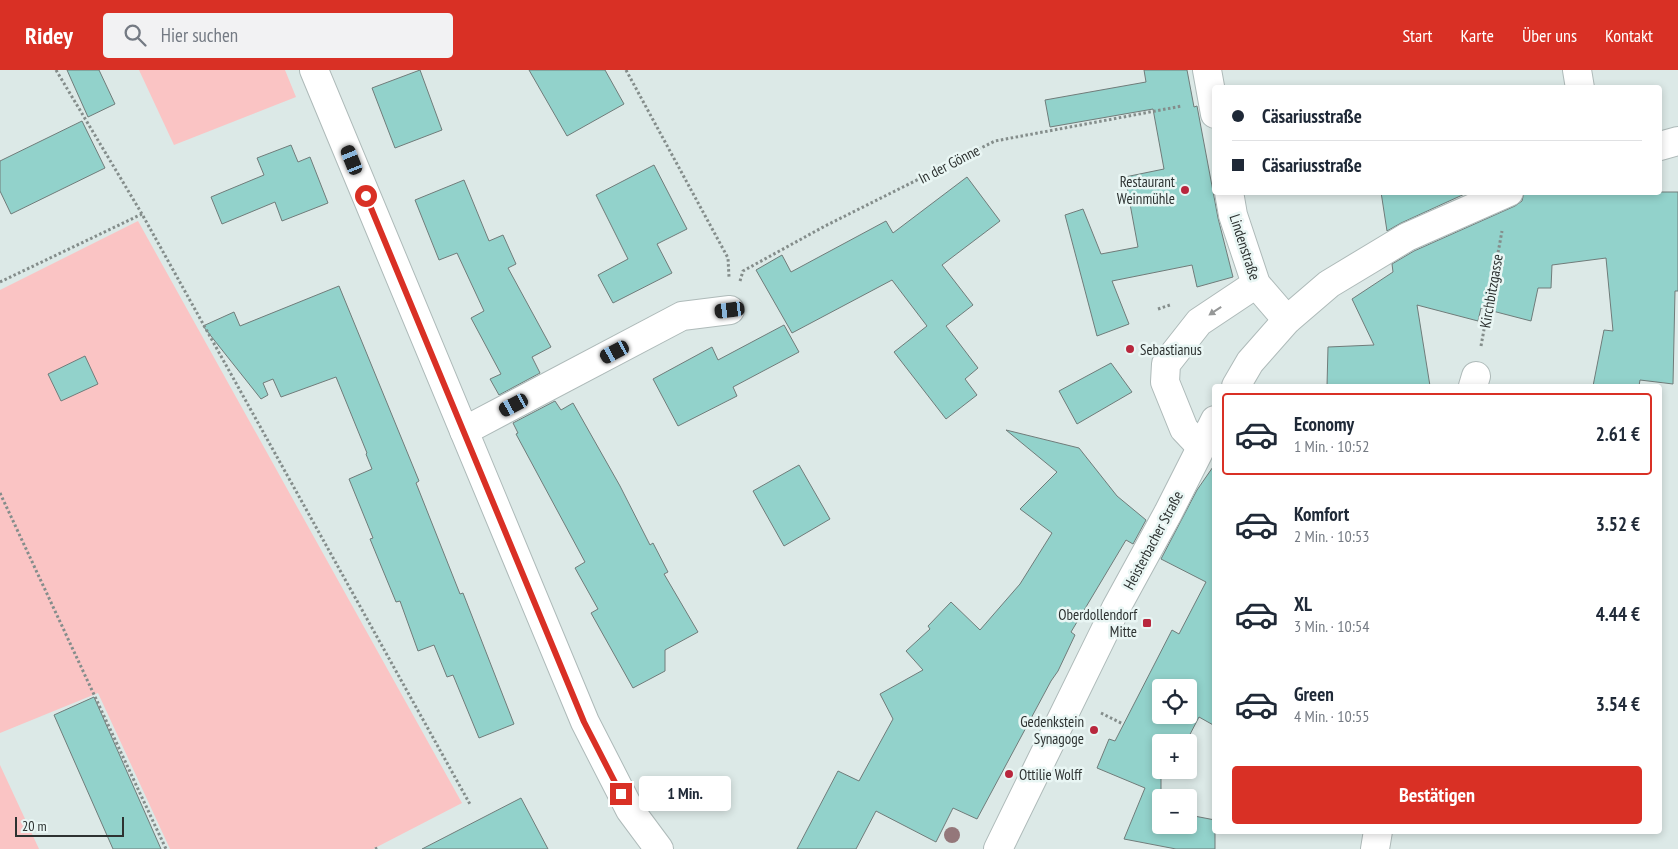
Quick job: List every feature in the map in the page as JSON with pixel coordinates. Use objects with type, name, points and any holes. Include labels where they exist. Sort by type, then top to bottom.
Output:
[{"type":"main road","points":[[314,70],[584,722],[630,810],[659,849]]},
{"type":"main road","points":[[1207,70],[1212,96]]},
{"type":"main road","points":[[1577,70],[1580,85]]},
{"type":"main road","points":[[1662,145],[1678,141]]},
{"type":"main road","name":"Lindenstraße","points":[[1230,195],[1233,215],[1256,284],[1287,320]]},
{"type":"main road","points":[[1237,384],[1250,362],[1287,320],[1329,284],[1407,237],[1502,195]]},
{"type":"main road","points":[[1201,448],[1184,429],[1165,382],[1166,364],[1200,322],[1256,284]]},
{"type":"main road","points":[[464,431],[682,316],[730,310]]},
{"type":"main road","name":"Heisterbacher Straße","points":[[998,849],[1116,608],[1168,513],[1212,426]]},
{"type":"main road","points":[[1374,849],[1377,834]]},
{"type":"path","points":[[56,70],[142,214],[471,806]]},
{"type":"path","points":[[626,70],[728,258],[730,310]]},
{"type":"path","name":"In der Gönne","points":[[730,310],[743,271],[825,226],[995,141],[1212,107]]},
{"type":"path","name":"Kirchbitzgasse","points":[[1475,381],[1503,227],[1504,195]]},
{"type":"path","points":[[0,282],[142,214]]},
{"type":"path","points":[[0,493],[166,849]]},
{"type":"shaded area","points":[[139,70],[285,70],[296,97],[174,145]]},
{"type":"shaded area","points":[[138,221],[462,803],[373,849],[170,849],[98,693],[0,733],[0,290]]},
{"type":"shaded area","points":[[0,765],[39,849],[0,849]]},
{"type":"building","points":[[67,70],[99,70],[115,104],[88,117]]},
{"type":"building","points":[[420,70],[442,130],[395,148],[372,88]]},
{"type":"building","points":[[529,70],[605,70],[624,104],[567,136]]},
{"type":"building","points":[[1144,70],[1187,70],[1194,107],[1197,106],[1212,195],[1214,195],[1233,277],[1197,287],[1192,265],[1112,281],[1129,324],[1097,336],[1065,215],[1083,209],[1101,254],[1138,247],[1125,177],[1164,169],[1153,109],[1050,127],[1045,100],[1146,82]]},
{"type":"building","points":[[82,121],[105,168],[11,214],[0,191],[0,161]]},
{"type":"building","points":[[291,145],[298,162],[310,157],[328,203],[282,221],[275,202],[222,224],[211,197],[264,175],[257,158]]},
{"type":"building","points":[[654,165],[687,229],[657,244],[672,273],[613,303],[598,275],[628,259],[596,195]]},
{"type":"building","points":[[967,177],[1000,221],[942,265],[973,305],[946,326],[978,368],[965,379],[977,395],[946,419],[894,352],[927,326],[892,280],[792,333],[756,270],[782,255],[791,272],[886,221],[893,233]]},
{"type":"building","points":[[464,180],[489,241],[503,235],[516,264],[508,268],[551,347],[532,357],[540,373],[499,395],[490,379],[501,374],[471,318],[484,311],[457,253],[439,260],[415,200]]},
{"type":"building","points":[[1662,192],[1678,192],[1678,291],[1675,291],[1673,384],[1640,380],[1639,384],[1593,384],[1604,330],[1613,331],[1606,258],[1552,265],[1551,288],[1538,288],[1531,321],[1481,308],[1478,321],[1417,305],[1430,384],[1327,384],[1328,347],[1374,345],[1352,299],[1393,272],[1392,264],[1414,251],[1515,206],[1522,201],[1523,195],[1662,195]]},
{"type":"building","points":[[1381,195],[1462,195],[1401,223],[1387,231]]},
{"type":"building","points":[[339,286],[419,481],[416,483],[460,594],[463,593],[514,724],[479,738],[453,675],[447,677],[434,645],[418,651],[400,601],[396,602],[370,539],[373,538],[349,479],[372,469],[336,377],[281,397],[273,379],[263,383],[268,395],[261,399],[203,326],[234,312],[240,326]]},
{"type":"building","points":[[784,325],[799,352],[733,387],[737,396],[678,426],[653,379],[712,347],[718,360]]},
{"type":"building","points":[[85,356],[98,384],[61,401],[48,374]]},
{"type":"building","points":[[1111,363],[1132,392],[1077,424],[1059,391]]},
{"type":"building","points":[[555,401],[561,410],[573,403],[620,486],[650,545],[653,543],[668,572],[664,574],[698,632],[665,650],[665,671],[633,688],[591,613],[598,609],[575,568],[585,562],[516,434],[518,433],[513,423]]},
{"type":"building","points":[[1006,430],[1079,448],[1117,496],[1146,520],[1133,544],[1126,540],[1071,632],[1075,635],[1058,671],[977,819],[953,808],[936,842],[876,811],[856,849],[797,849],[838,771],[859,781],[893,719],[880,694],[923,670],[906,651],[930,629],[928,626],[951,602],[980,630],[1020,584],[1052,533],[1020,509],[1057,472]]},
{"type":"building","points":[[799,465],[830,519],[784,546],[753,491]]},
{"type":"building","points":[[1212,468],[1212,724],[1199,717],[1197,721],[1197,679],[1152,679],[1152,724],[1195,724],[1190,734],[1152,734],[1152,779],[1161,779],[1161,789],[1152,789],[1152,834],[1197,834],[1197,817],[1212,819],[1212,834],[1215,834],[1215,849],[1176,849],[1124,839],[1145,788],[1097,768],[1109,739],[1115,741],[1172,630],[1179,634],[1206,582],[1161,559],[1197,490]]},
{"type":"building","points":[[94,697],[161,849],[113,849],[54,715]]},
{"type":"building","points":[[521,798],[548,849],[422,849]]},
{"type":"place","name":"Restaurant Weinmühle","points":[[1185,190]]},
{"type":"place","name":"Sebastianus","points":[[1130,349]]},
{"type":"place","name":"Oberdollendorf Mitte","points":[[1147,623]]},
{"type":"place","name":"Gedenkstein Synagoge","points":[[1094,730]]},
{"type":"place","name":"Ottilie Wolff","points":[[1009,774]]},
{"type":"route","points":[[366,196],[584,722],[621,794]]}]
